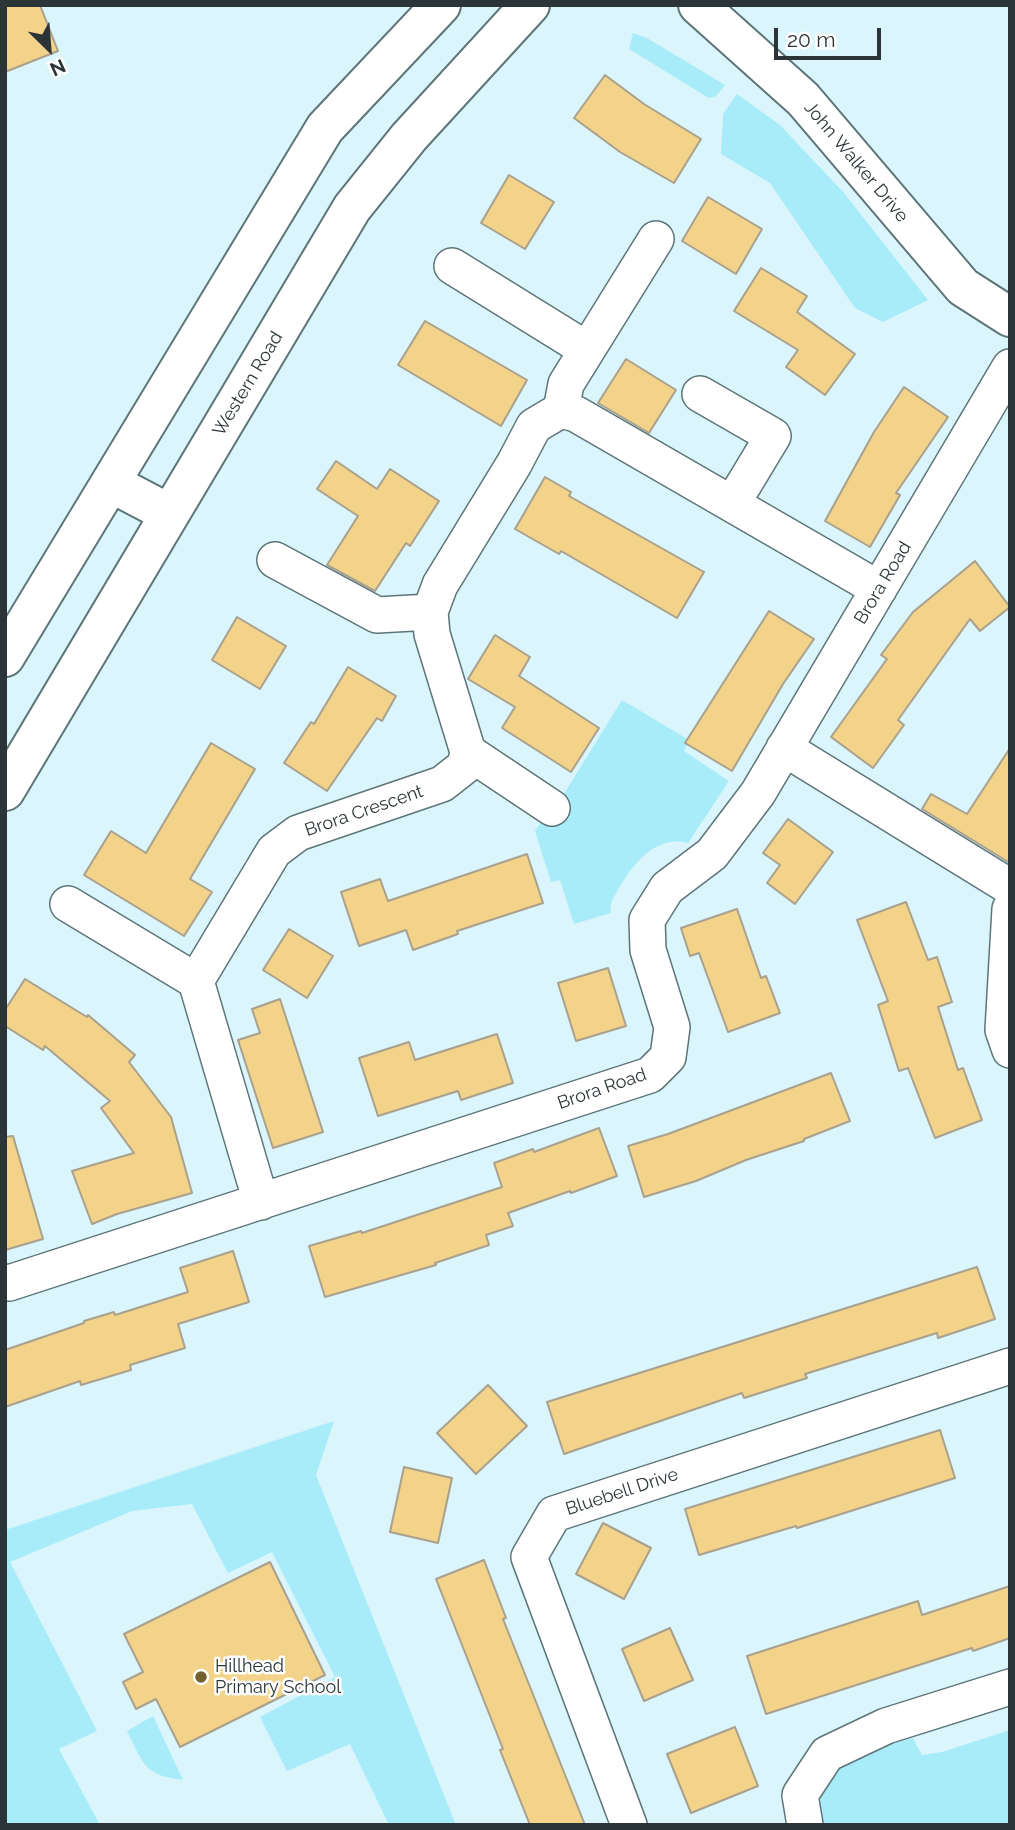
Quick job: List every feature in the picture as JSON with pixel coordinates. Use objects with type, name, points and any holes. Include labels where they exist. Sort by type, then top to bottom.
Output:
[{"type":"main road","points":[[5,657],[325,128],[442,5]]},
{"type":"main road","name":"Western Road","points":[[5,792],[352,208],[409,137],[530,5]]},
{"type":"main road","name":"John Walker Drive","points":[[695,6],[803,99],[963,287],[1010,317]]},
{"type":"main road","points":[[111,483],[170,514]]},
{"type":"street","points":[[561,410],[566,384],[656,239]]},
{"type":"street","points":[[452,266],[586,349]]},
{"type":"street","name":"Brora Road","points":[[5,1282],[9,1283],[650,1075],[668,1058],[672,1027],[648,950],[647,920],[667,888],[712,854],[758,793],[1010,367]]},
{"type":"street","points":[[700,394],[773,436],[732,504]]},
{"type":"street","points":[[552,808],[468,752],[432,634],[430,612],[440,585],[534,426],[561,410],[576,414],[879,589]]},
{"type":"street","points":[[275,560],[377,615],[430,612]]},
{"type":"street","points":[[784,748],[1010,887]]},
{"type":"street","name":"Brora Crescent","points":[[196,981],[274,851],[298,833],[442,785],[465,766],[468,752]]},
{"type":"street","points":[[68,904],[196,981],[261,1202]]},
{"type":"street","points":[[1010,909],[1003,1030],[1010,1050]]},
{"type":"street","name":"Bluebell Drive","points":[[629,1825],[528,1557],[554,1514],[1010,1366]]},
{"type":"street","points":[[805,1825],[800,1795],[827,1754],[886,1726],[1010,1687]]},
{"type":"shaded area","points":[[633,33],[647,38],[725,85],[716,96],[709,98],[629,49]]},
{"type":"shaded area","points":[[737,94],[780,125],[844,193],[928,300],[883,322],[855,308],[770,183],[721,154],[723,114]]},
{"type":"shaded area","points":[[622,700],[689,740],[684,751],[729,781],[688,843],[666,843],[647,853],[619,888],[611,903],[611,913],[574,924],[560,880],[551,882],[535,831],[542,821],[546,823]]},
{"type":"shaded area","points":[[334,1421],[316,1475],[456,1825],[389,1825],[350,1744],[287,1771],[260,1717],[335,1677],[272,1552],[228,1573],[192,1504],[132,1511],[10,1562],[97,1731],[59,1749],[100,1825],[5,1825],[5,1530]]},
{"type":"shaded area","points":[[153,1716],[183,1780],[160,1775],[146,1766],[127,1731]]},
{"type":"shaded area","points":[[1010,1730],[1010,1825],[822,1825],[819,1806],[825,1779],[845,1759],[913,1738],[922,1755],[942,1752]]},
{"type":"building","points":[[5,5],[40,5],[58,51],[5,72]]},
{"type":"building","points":[[605,75],[644,104],[701,139],[674,183],[620,152],[574,118]]},
{"type":"building","points":[[509,175],[554,202],[525,249],[481,223]]},
{"type":"building","points":[[708,197],[762,229],[736,274],[682,241]]},
{"type":"building","points":[[761,268],[807,296],[797,312],[855,354],[825,395],[786,367],[798,350],[734,311]]},
{"type":"building","points":[[425,321],[527,380],[501,426],[398,365]]},
{"type":"building","points":[[626,359],[676,390],[649,433],[598,403]]},
{"type":"building","points":[[904,387],[948,417],[896,493],[900,495],[870,547],[825,521],[874,432]]},
{"type":"building","points":[[336,461],[377,489],[390,469],[439,501],[410,546],[406,543],[375,591],[327,565],[358,516],[317,489]]},
{"type":"building","points":[[545,477],[571,492],[569,496],[704,572],[677,618],[561,551],[559,554],[515,529]]},
{"type":"building","points":[[975,561],[1010,607],[980,631],[970,619],[898,720],[904,725],[873,768],[831,737],[887,659],[881,655],[913,612]]},
{"type":"building","points":[[769,611],[814,639],[783,684],[732,771],[685,743]]},
{"type":"building","points":[[237,617],[286,646],[260,689],[212,660]]},
{"type":"building","points":[[495,635],[530,657],[519,676],[599,728],[571,772],[502,728],[515,707],[468,679]]},
{"type":"building","points":[[348,667],[396,696],[382,721],[377,718],[327,791],[284,763],[311,722],[314,724]]},
{"type":"building","points":[[211,743],[255,769],[190,879],[212,892],[184,936],[84,875],[111,831],[146,853]]},
{"type":"building","points":[[1010,748],[1010,863],[922,809],[931,794],[967,814]]},
{"type":"building","points":[[788,819],[833,852],[795,904],[767,883],[780,865],[763,853]]},
{"type":"building","points":[[527,854],[543,903],[457,931],[458,934],[413,950],[406,930],[359,946],[341,892],[380,879],[388,901]]},
{"type":"building","points":[[906,902],[928,960],[937,957],[952,1002],[938,1007],[958,1070],[963,1068],[982,1120],[935,1138],[908,1068],[899,1071],[878,1005],[888,1001],[857,920]]},
{"type":"building","points":[[737,909],[761,978],[766,976],[780,1013],[728,1032],[699,953],[690,956],[681,928]]},
{"type":"building","points":[[289,929],[333,956],[307,998],[263,970]]},
{"type":"building","points":[[608,968],[626,1026],[576,1041],[558,983]]},
{"type":"building","points":[[25,979],[87,1017],[88,1015],[135,1055],[129,1062],[171,1117],[192,1193],[117,1214],[92,1224],[72,1171],[134,1153],[101,1108],[110,1101],[45,1046],[43,1050],[5,1026],[5,1010]]},
{"type":"building","points":[[280,999],[323,1132],[273,1148],[238,1040],[260,1033],[252,1009]]},
{"type":"building","points":[[497,1034],[513,1083],[461,1100],[458,1091],[378,1116],[359,1058],[409,1042],[415,1060]]},
{"type":"building","points":[[831,1073],[850,1121],[696,1181],[644,1197],[628,1146],[668,1134]]},
{"type":"building","points":[[599,1128],[617,1176],[508,1213],[513,1226],[486,1235],[489,1245],[435,1263],[436,1265],[325,1297],[309,1246],[361,1231],[362,1233],[502,1187],[494,1163],[533,1149],[534,1152]]},
{"type":"building","points":[[13,1136],[43,1239],[5,1250],[5,1137]]},
{"type":"building","points":[[233,1251],[249,1302],[178,1324],[185,1348],[130,1365],[131,1370],[81,1385],[80,1381],[5,1407],[5,1350],[84,1321],[114,1312],[115,1315],[188,1292],[180,1268]]},
{"type":"building","points":[[977,1267],[995,1319],[938,1338],[937,1333],[805,1374],[807,1378],[744,1398],[742,1393],[564,1454],[547,1402]]},
{"type":"building","points":[[488,1385],[527,1426],[476,1474],[437,1433]]},
{"type":"building","points":[[940,1430],[955,1478],[797,1528],[796,1526],[699,1555],[685,1509]]},
{"type":"building","points":[[404,1467],[452,1478],[438,1543],[390,1532]]},
{"type":"building","points":[[603,1523],[651,1548],[624,1599],[576,1574]]},
{"type":"building","points":[[484,1560],[506,1618],[503,1619],[585,1825],[530,1825],[500,1750],[503,1749],[436,1579]]},
{"type":"building","points":[[270,1562],[325,1675],[180,1747],[156,1699],[136,1709],[123,1682],[143,1672],[124,1634]]},
{"type":"building","points":[[1010,1586],[1010,1638],[766,1714],[747,1656],[918,1601],[922,1615]]},
{"type":"building","points":[[670,1628],[693,1680],[644,1701],[622,1649]]},
{"type":"building","points":[[735,1727],[758,1786],[691,1813],[667,1754]]},
{"type":"place","name":"Hillhead Primary School","points":[[201,1677]]}]
